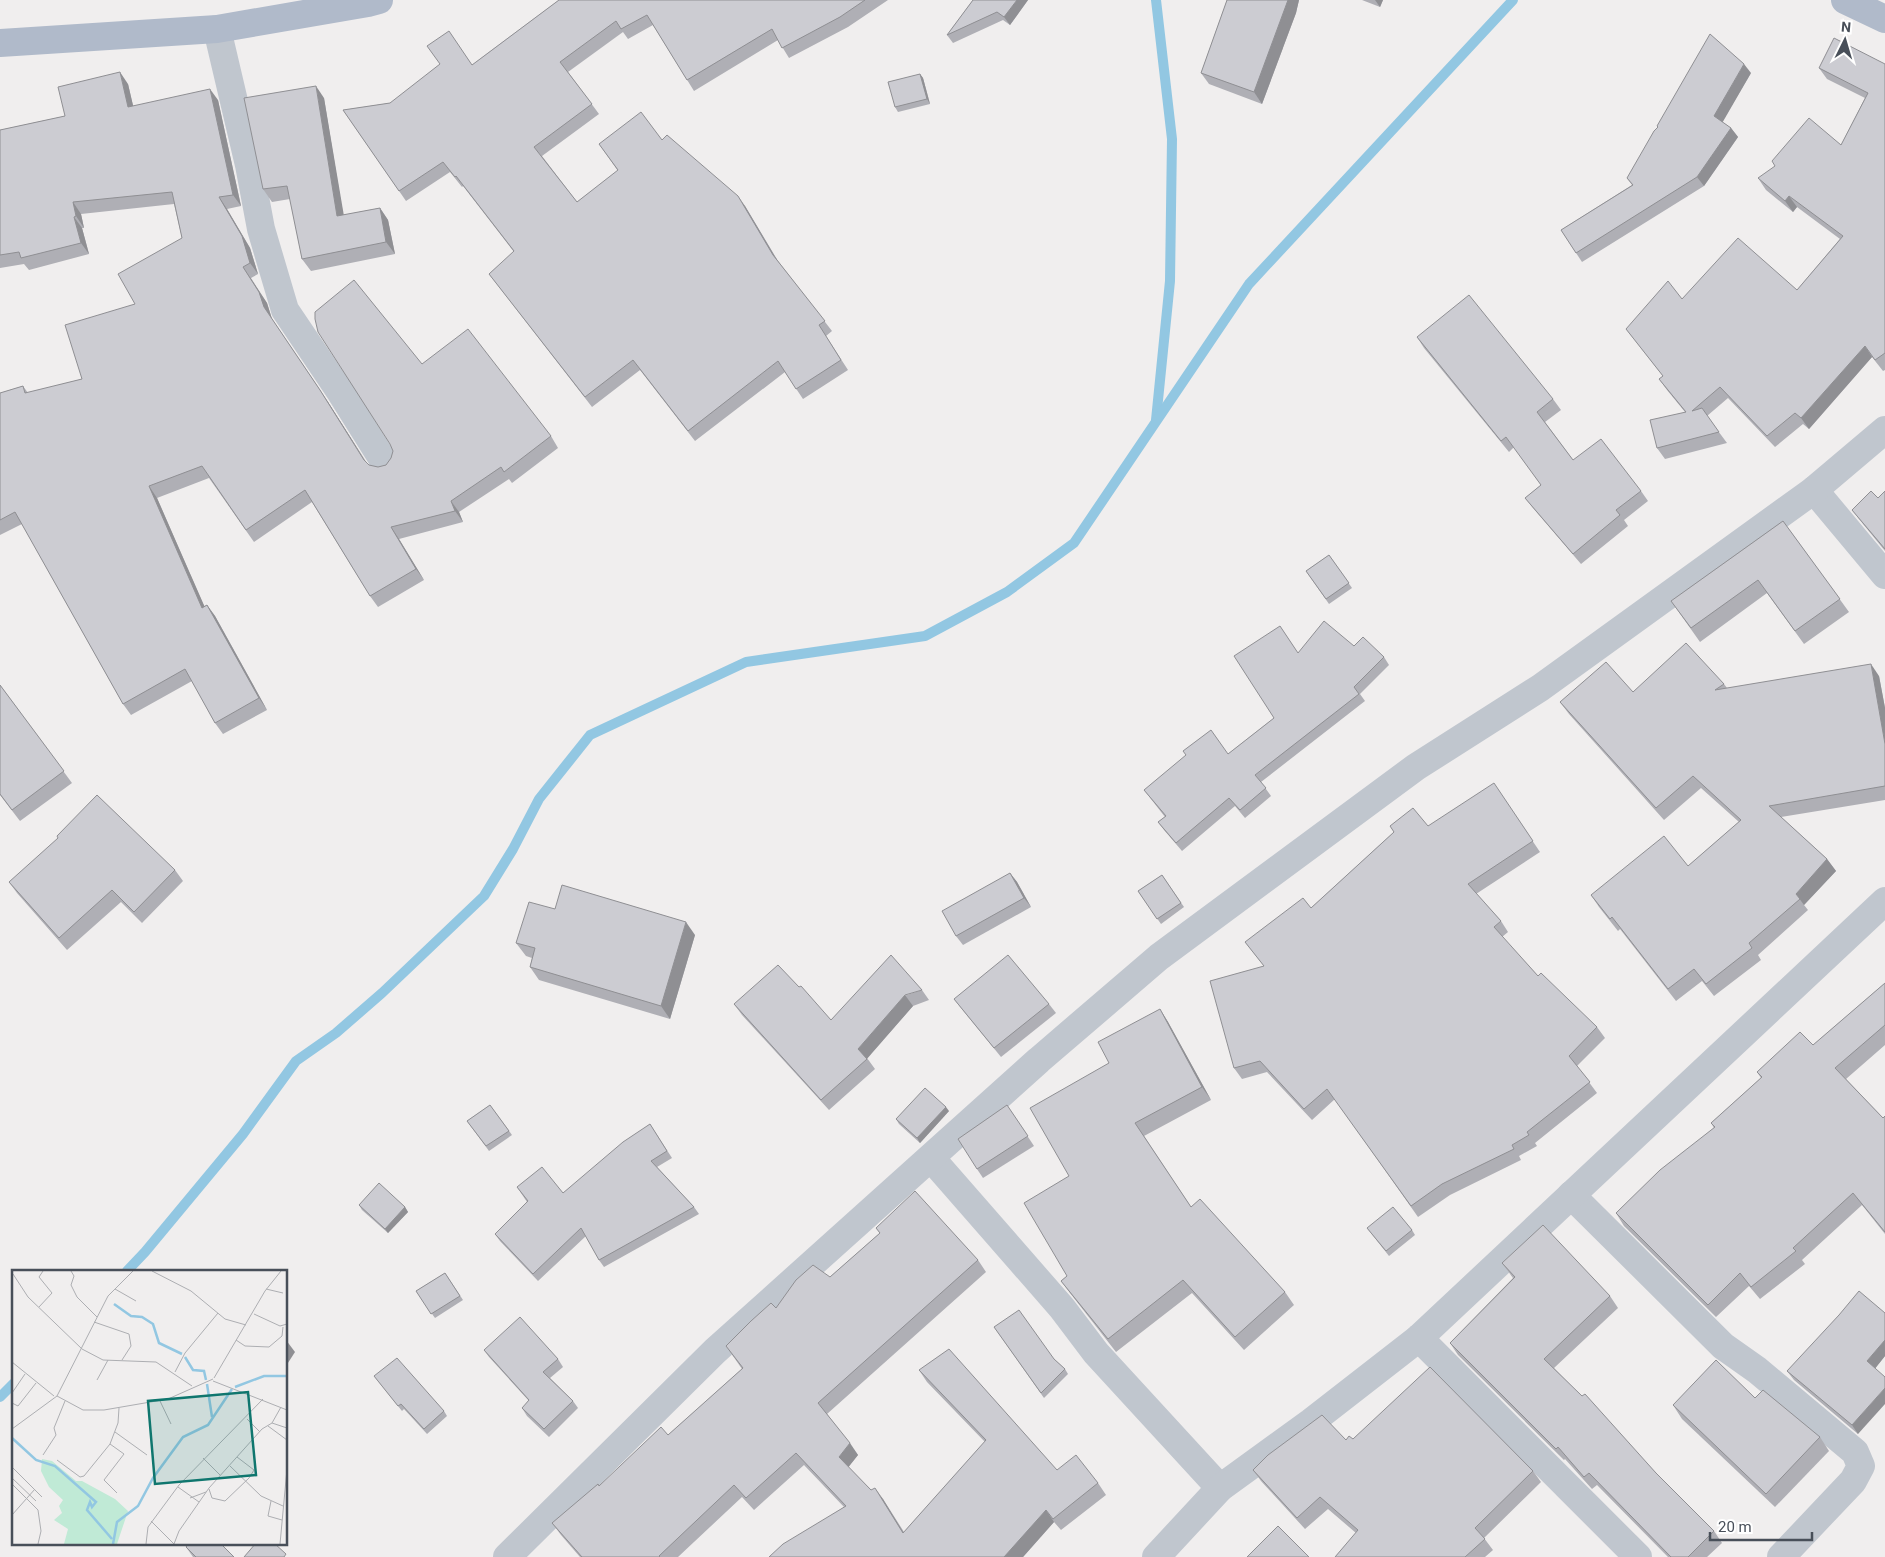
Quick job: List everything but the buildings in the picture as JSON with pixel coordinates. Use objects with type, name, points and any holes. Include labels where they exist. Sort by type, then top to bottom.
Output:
[{"type":"main road","points":[[0,43],[217,29],[378,0]]},
{"type":"main road","points":[[1845,0],[1885,19]]},
{"type":"street","points":[[217,29],[249,165],[261,229],[285,310],[385,463]]},
{"type":"street","points":[[507,1557],[715,1351],[1039,1060],[1159,957],[1416,767],[1540,688],[1814,490],[1885,430]]},
{"type":"street","points":[[1814,490],[1885,575]]},
{"type":"street","points":[[1156,1557],[1220,1488],[1311,1422],[1419,1338],[1885,901]]},
{"type":"street","points":[[931,1158],[1062,1308],[1096,1353],[1220,1488]]},
{"type":"street","points":[[1572,1195],[1723,1346],[1757,1370],[1855,1452],[1861,1466],[1853,1480],[1781,1557]]},
{"type":"street","points":[[1419,1338],[1638,1557]]},
{"type":"waterway","points":[[1156,0],[1172,139],[1170,281],[1156,420]]},
{"type":"waterway","points":[[128,1270],[243,1134],[296,1061],[336,1033],[382,993],[484,896],[513,849],[539,799],[590,735],[746,662],[925,636],[1007,592],[1074,543],[1249,284],[1513,0]]},
{"type":"waterway","points":[[0,1397],[12,1385]]}]
